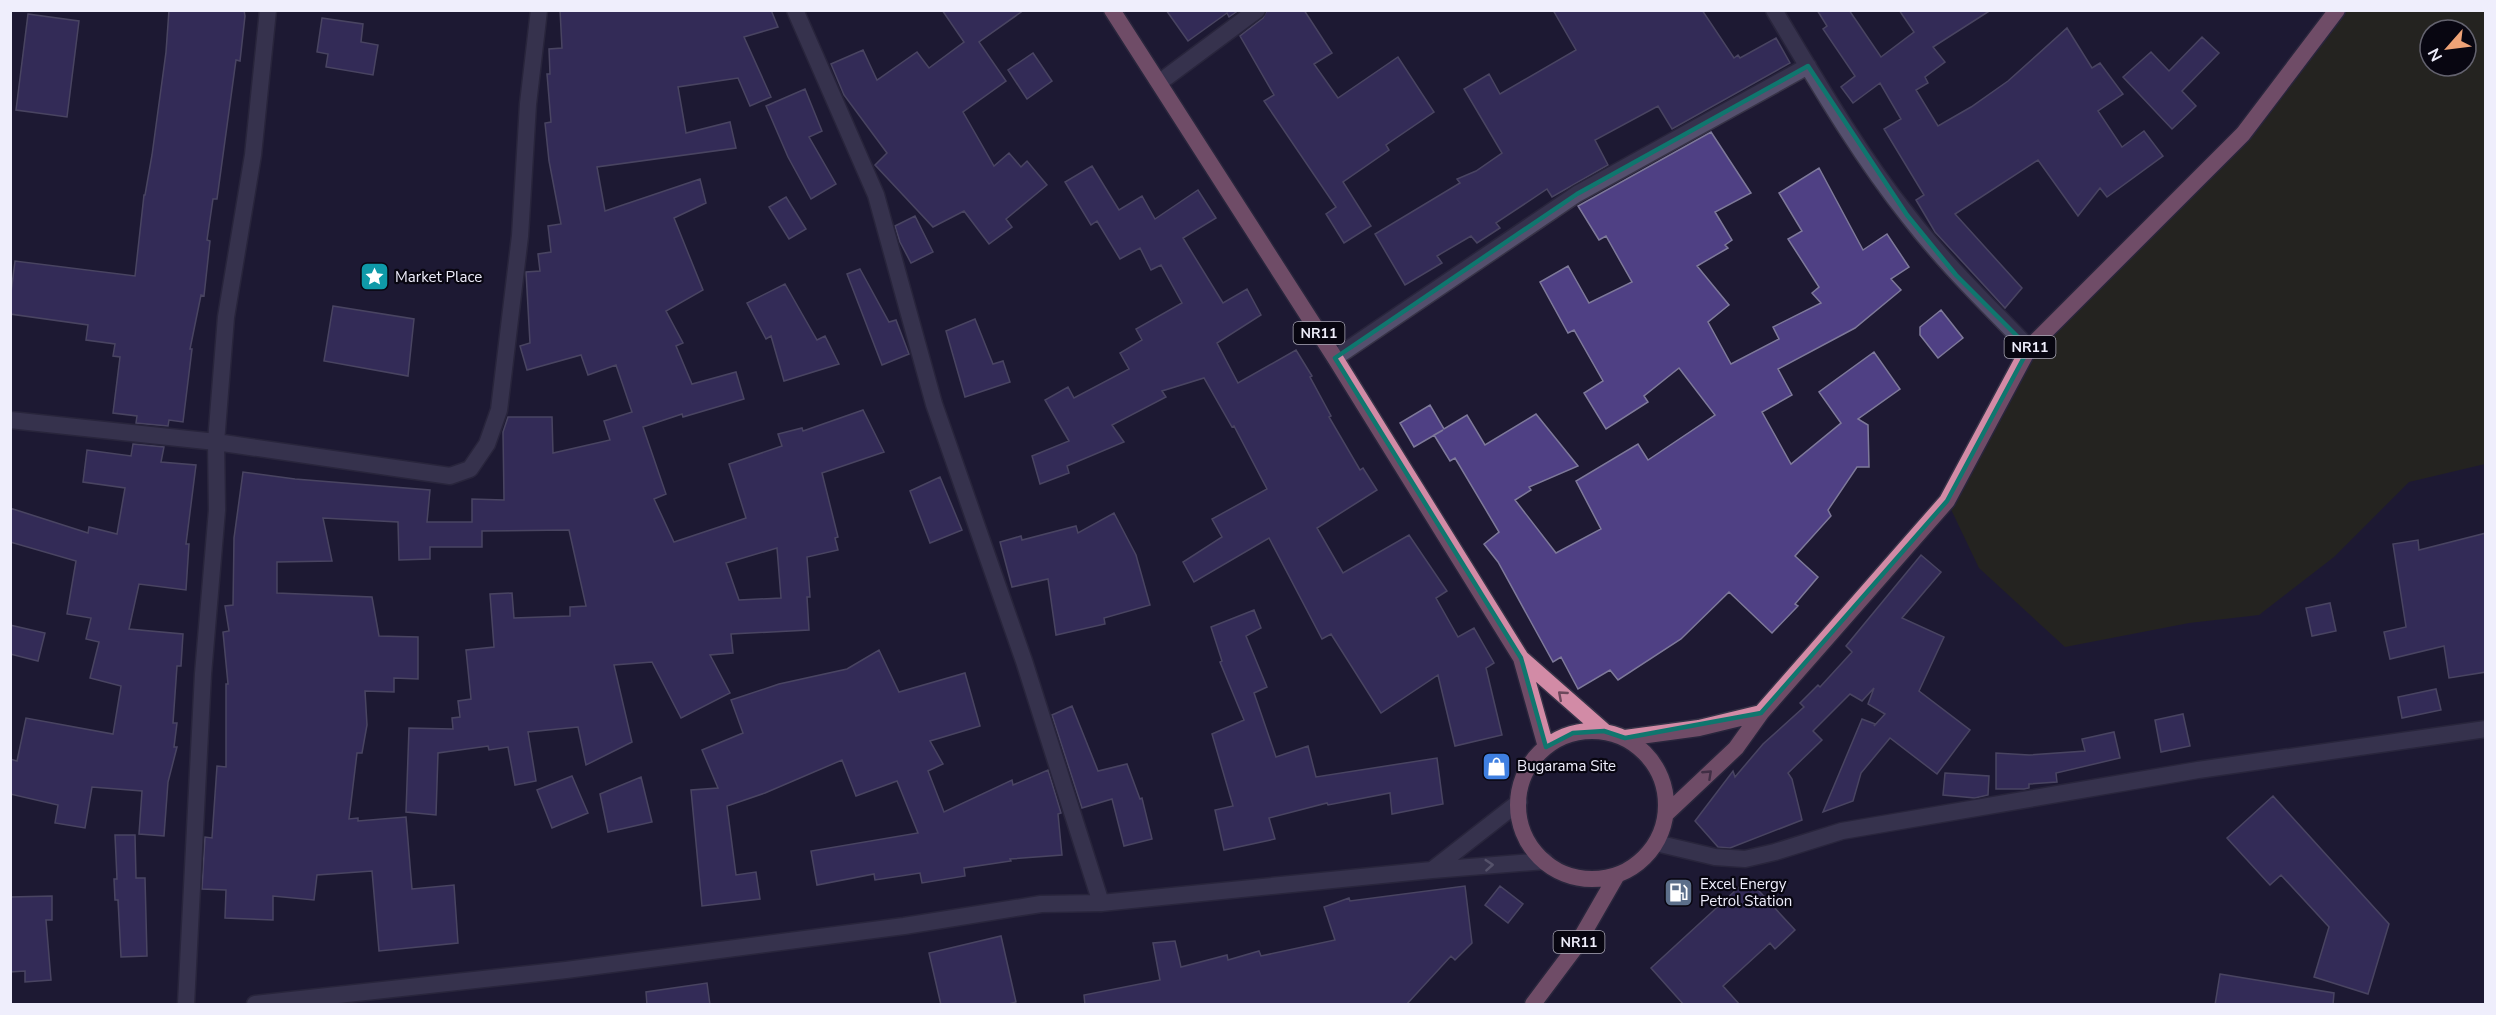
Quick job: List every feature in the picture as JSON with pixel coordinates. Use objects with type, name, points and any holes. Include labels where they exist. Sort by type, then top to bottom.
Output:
[{"type":"highway","name":"NR11","points":[[1112,10],[1335,358],[1521,658],[1546,747]]},
{"type":"highway","name":"NR11","points":[[1666,814],[1736,748],[1761,713],[1947,501],[2029,348],[2243,134],[2337,10]]},
{"type":"highway","name":"NR11","points":[[1521,658],[1604,731]]},
{"type":"highway","points":[[1624,738],[1700,728],[1761,713]]},
{"type":"highway","points":[[1604,731],[1624,738],[1636,745],[1654,764],[1665,788],[1666,814],[1656,843],[1639,862],[1617,875],[1587,879],[1557,870],[1533,849],[1525,835],[1520,819],[1519,802],[1526,772],[1537,756],[1559,738],[1574,733],[1604,731]]},
{"type":"highway","name":"NR11","points":[[1533,1005],[1575,948],[1617,875]]},
{"type":"street","points":[[186,1005],[203,674],[216,510],[216,442],[226,317],[253,155],[268,10]]},
{"type":"street","points":[[10,420],[216,442],[450,476],[470,469],[487,444],[499,410],[520,236],[528,104],[539,10]]},
{"type":"street","points":[[795,10],[876,195],[934,404],[1024,661],[1101,903]]},
{"type":"street","points":[[1160,82],[1257,10]]},
{"type":"street","points":[[1774,10],[1808,66],[1907,215],[1956,274],[2029,348]]},
{"type":"street","points":[[1335,358],[1577,194],[1808,66]]},
{"type":"street","points":[[1656,843],[1715,857],[1745,858],[1775,852],[1842,831],[2198,770],[2486,729]]},
{"type":"street","points":[[1432,870],[1519,802]]},
{"type":"street","points":[[255,1005],[577,968],[904,926],[1041,904],[1101,903],[1545,861]]},
{"type":"highlighted area","points":[[1808,66],[1907,215],[1956,275],[2029,348],[1947,501],[1761,713],[1625,738],[1604,731],[1573,733],[1546,747],[1521,658],[1335,358],[1577,194]]},
{"type":"green space","points":[[2337,11],[2485,11],[2485,464],[2409,482],[2334,557],[2259,615],[2189,623],[2065,647],[1979,568],[1947,501],[2029,348],[2243,134]]},
{"type":"building","points":[[169,10],[244,10],[245,16],[240,61],[236,60],[217,199],[213,199],[207,240],[210,241],[204,296],[201,295],[190,349],[192,349],[183,422],[169,420],[168,426],[136,423],[137,416],[113,413],[120,357],[113,356],[115,344],[86,340],[88,325],[10,314],[10,301],[15,261],[135,276],[144,195],[152,155],[166,52]]},
{"type":"building","points":[[560,10],[771,10],[778,27],[744,37],[771,97],[750,106],[738,78],[678,87],[686,133],[730,122],[736,148],[597,167],[605,211],[700,179],[706,203],[674,218],[703,290],[666,311],[683,343],[676,346],[692,384],[736,372],[744,399],[683,417],[682,414],[643,427],[666,494],[654,499],[674,542],[746,518],[729,464],[782,446],[778,434],[802,428],[803,431],[863,410],[884,452],[822,473],[838,537],[835,538],[838,550],[807,557],[810,597],[807,597],[809,630],[731,634],[733,653],[710,655],[730,693],[681,718],[652,662],[614,665],[632,742],[586,765],[578,727],[528,732],[536,781],[515,785],[508,747],[489,750],[488,746],[438,753],[436,815],[406,812],[409,728],[453,729],[452,718],[460,717],[458,701],[471,699],[466,650],[494,647],[490,594],[512,593],[514,618],[570,616],[570,607],[586,606],[569,530],[482,531],[482,547],[430,547],[430,559],[399,560],[398,522],[323,518],[332,561],[277,562],[277,593],[372,597],[379,636],[418,637],[418,679],[394,678],[394,692],[365,691],[367,725],[362,753],[357,753],[349,819],[358,818],[358,821],[406,817],[412,889],[454,885],[458,943],[379,951],[372,871],[317,875],[314,900],[273,896],[273,920],[225,918],[226,890],[202,889],[205,837],[212,838],[217,766],[226,767],[226,684],[228,684],[223,632],[229,631],[225,606],[233,605],[234,538],[243,472],[295,479],[430,490],[427,522],[472,522],[472,499],[504,500],[503,432],[508,417],[552,417],[553,453],[610,440],[604,421],[632,412],[616,365],[588,375],[581,355],[527,370],[520,346],[530,343],[526,272],[540,271],[538,254],[551,252],[548,226],[561,224],[549,161],[545,123],[551,122],[547,74],[550,74],[549,49],[562,48]],"holes":[[[777,548],[781,598],[739,600],[726,563]]]},
{"type":"building","points":[[942,10],[1024,10],[979,42],[1006,81],[963,112],[994,166],[1009,153],[1021,167],[1027,161],[1047,185],[1006,219],[1012,227],[989,244],[964,211],[933,227],[875,165],[887,153],[844,95],[831,64],[863,50],[877,80],[917,52],[929,68],[964,42]]},
{"type":"building","points":[[1166,10],[1239,10],[1229,17],[1227,13],[1188,41]]},
{"type":"building","points":[[1267,10],[1304,10],[1332,53],[1314,64],[1338,98],[1398,57],[1434,112],[1386,145],[1389,150],[1343,182],[1371,226],[1344,243],[1326,214],[1336,207],[1264,101],[1274,95],[1240,36],[1263,18]]},
{"type":"building","points":[[1553,10],[1702,10],[1734,58],[1738,55],[1740,58],[1776,38],[1790,63],[1672,129],[1658,106],[1595,140],[1608,165],[1552,197],[1547,189],[1496,223],[1500,228],[1477,243],[1471,236],[1437,256],[1442,263],[1405,285],[1375,234],[1460,183],[1457,179],[1476,171],[1502,153],[1464,89],[1489,74],[1500,94],[1576,50]]},
{"type":"building","points":[[1817,10],[1849,10],[1881,57],[1914,32],[1899,10],[1991,10],[1933,47],[1945,62],[1925,77],[1928,83],[1916,90],[1938,126],[1971,107],[2008,81],[2067,28],[2092,68],[2100,63],[2123,94],[2098,111],[2122,147],[2144,131],[2163,156],[2107,197],[2100,188],[2078,216],[2038,160],[1955,214],[2022,288],[2005,308],[1935,232],[1916,200],[1924,195],[1884,129],[1901,119],[1880,83],[1853,103],[1841,87],[1855,76],[1823,29],[1827,26]]},
{"type":"building","points":[[28,14],[79,21],[67,117],[16,110]]},
{"type":"building","points":[[322,18],[363,24],[361,42],[378,45],[373,75],[326,67],[328,54],[317,52]]},
{"type":"building","points":[[2202,37],[2219,53],[2182,91],[2196,106],[2172,129],[2123,77],[2151,52],[2169,71]]},
{"type":"building","points":[[1033,53],[1052,81],[1027,99],[1008,70]]},
{"type":"building","points":[[805,89],[822,131],[809,137],[836,184],[811,199],[788,157],[766,106]]},
{"type":"building","points":[[1711,132],[1751,193],[1715,212],[1732,240],[1725,245],[1728,248],[1697,266],[1729,305],[1708,322],[1731,364],[1779,339],[1773,327],[1821,303],[1812,293],[1819,287],[1788,239],[1802,231],[1779,193],[1819,168],[1863,250],[1887,234],[1909,267],[1891,279],[1901,290],[1855,328],[1778,369],[1792,395],[1762,412],[1791,464],[1841,423],[1819,392],[1874,352],[1900,389],[1858,419],[1868,425],[1869,467],[1857,467],[1828,510],[1831,516],[1795,556],[1818,577],[1795,604],[1798,606],[1772,633],[1729,592],[1681,639],[1618,680],[1610,670],[1578,689],[1561,657],[1553,662],[1498,562],[1484,544],[1499,532],[1455,458],[1450,461],[1434,435],[1414,447],[1400,423],[1430,405],[1444,429],[1467,415],[1485,445],[1536,414],[1578,466],[1529,487],[1531,490],[1515,500],[1556,553],[1601,529],[1576,481],[1638,444],[1648,460],[1715,415],[1679,368],[1644,396],[1648,402],[1606,429],[1584,393],[1603,381],[1574,330],[1568,333],[1540,282],[1568,266],[1589,303],[1632,282],[1606,236],[1599,240],[1578,206]]},
{"type":"building","points":[[1092,166],[1119,210],[1142,196],[1155,219],[1198,190],[1216,218],[1183,238],[1223,303],[1247,289],[1261,315],[1217,343],[1238,383],[1296,350],[1312,376],[1310,377],[1331,416],[1329,417],[1360,470],[1363,468],[1377,490],[1317,528],[1343,573],[1409,535],[1447,591],[1436,598],[1458,637],[1474,628],[1494,663],[1486,668],[1502,735],[1455,746],[1438,675],[1381,713],[1331,634],[1322,639],[1269,538],[1194,582],[1183,562],[1222,537],[1212,519],[1267,489],[1234,426],[1232,427],[1204,378],[1162,391],[1166,397],[1112,425],[1124,442],[1067,466],[1069,473],[1040,484],[1032,456],[1069,441],[1045,400],[1068,387],[1074,398],[1129,369],[1120,353],[1142,340],[1136,329],[1182,303],[1161,265],[1151,270],[1140,248],[1120,259],[1097,221],[1091,225],[1065,182]]},
{"type":"building","points":[[786,197],[806,229],[789,239],[769,207]]},
{"type":"building","points":[[915,216],[933,252],[911,263],[895,226]]},
{"type":"building","points":[[860,269],[889,322],[896,320],[909,354],[882,365],[847,274]]},
{"type":"building","points":[[785,284],[817,340],[825,336],[839,364],[784,381],[771,336],[766,339],[747,303]]},
{"type":"building","points":[[333,306],[414,319],[408,376],[324,361]]},
{"type":"building","points":[[1941,310],[1963,338],[1938,358],[1920,335],[1920,327]]},
{"type":"building","points":[[975,319],[993,364],[1003,361],[1010,382],[965,397],[946,331]]},
{"type":"building","points":[[133,444],[164,447],[161,462],[196,465],[186,544],[189,544],[186,590],[139,584],[129,629],[183,634],[181,666],[177,666],[173,723],[177,723],[174,747],[177,747],[168,782],[164,836],[139,834],[142,791],[92,787],[85,828],[55,823],[58,805],[10,794],[10,759],[17,761],[26,718],[113,734],[121,686],[90,678],[99,642],[86,639],[91,618],[67,614],[76,561],[10,542],[10,508],[88,533],[89,527],[117,534],[125,488],[83,482],[87,450],[131,456]]},
{"type":"building","points":[[940,477],[962,530],[930,543],[910,491]]},
{"type":"building","points":[[1114,513],[1136,555],[1150,605],[1104,618],[1105,624],[1056,635],[1048,579],[1012,587],[1000,542],[1021,536],[1022,540],[1076,526],[1078,533]]},
{"type":"building","points":[[2486,533],[2486,672],[2449,678],[2444,646],[2390,659],[2384,632],[2406,627],[2393,544],[2418,540],[2419,550]]},
{"type":"building","points":[[1921,555],[1941,572],[1902,618],[1944,637],[1919,691],[1970,730],[1937,774],[1890,738],[1861,773],[1853,801],[1823,812],[1862,719],[1875,724],[1874,726],[1885,714],[1868,704],[1874,688],[1862,701],[1850,694],[1813,731],[1822,740],[1788,773],[1792,779],[1802,820],[1730,848],[1718,847],[1695,821],[1733,771],[1735,777],[1763,744],[1804,707],[1800,703],[1818,685],[1820,687],[1852,652],[1846,646]]},
{"type":"building","points":[[2330,603],[2336,631],[2312,636],[2306,608]]},
{"type":"building","points":[[1254,610],[1261,628],[1246,636],[1267,687],[1254,693],[1276,757],[1308,746],[1316,777],[1437,758],[1443,804],[1392,814],[1390,793],[1328,805],[1327,803],[1269,818],[1275,839],[1224,850],[1215,810],[1233,806],[1212,734],[1244,720],[1220,662],[1222,661],[1211,627]]},
{"type":"building","points":[[10,625],[45,633],[38,661],[10,654]]},
{"type":"building","points":[[879,650],[899,692],[965,673],[980,726],[930,741],[943,764],[928,771],[944,812],[1012,780],[1013,785],[1048,770],[1061,813],[1058,814],[1062,855],[1010,859],[1011,861],[964,868],[965,876],[922,883],[920,873],[875,880],[874,874],[817,885],[811,851],[918,833],[897,781],[856,796],[842,760],[765,793],[727,806],[736,875],[756,872],[760,899],[702,906],[691,790],[718,788],[702,750],[743,733],[731,700],[779,684],[847,669]]},
{"type":"building","points":[[2436,689],[2441,710],[2402,718],[2398,697]]},
{"type":"building","points":[[1072,706],[1098,771],[1127,764],[1140,799],[1142,798],[1152,839],[1124,846],[1112,799],[1082,808],[1052,715]]},
{"type":"building","points":[[2183,714],[2190,746],[2161,752],[2155,720]]},
{"type":"building","points":[[2114,732],[2120,758],[2056,773],[2057,782],[2029,784],[2029,788],[2024,789],[1996,789],[1996,753],[2029,755],[2085,751],[2082,739]]},
{"type":"building","points":[[1945,773],[1989,776],[1988,795],[1975,798],[1943,795]]},
{"type":"building","points":[[572,776],[588,813],[552,828],[537,790]]},
{"type":"building","points":[[641,777],[652,822],[608,832],[600,794]]},
{"type":"building","points":[[2273,796],[2389,924],[2368,994],[2314,977],[2329,927],[2281,875],[2270,885],[2227,838]]},
{"type":"building","points":[[115,835],[135,835],[136,878],[145,878],[147,956],[121,957],[118,900],[115,900],[114,879],[117,879]]},
{"type":"building","points":[[1748,879],[1795,930],[1775,949],[1770,943],[1723,986],[1740,1005],[1684,1005],[1651,968]]},
{"type":"building","points":[[1465,886],[1472,943],[1455,960],[1451,956],[1406,1005],[1085,1005],[1084,995],[1160,980],[1153,943],[1175,941],[1181,967],[1227,955],[1228,960],[1259,951],[1261,956],[1335,940],[1324,907],[1349,898],[1350,901]]},
{"type":"building","points":[[1500,886],[1523,904],[1508,923],[1485,905]]},
{"type":"building","points":[[52,896],[52,920],[46,920],[51,980],[25,982],[25,971],[10,972],[10,897]]},
{"type":"building","points":[[1001,936],[1016,1002],[1005,1005],[941,1005],[929,953]]},
{"type":"building","points":[[2220,974],[2334,993],[2333,1005],[2215,1005]]},
{"type":"building","points":[[707,983],[710,1005],[647,1005],[646,992]]},
{"type":"place","name":"Market Place","points":[[374,277]]},
{"type":"place","name":"Bugarama Site","points":[[1496,766]]},
{"type":"place","name":"Excel Energy Petrol Station","points":[[1679,893]]}]
